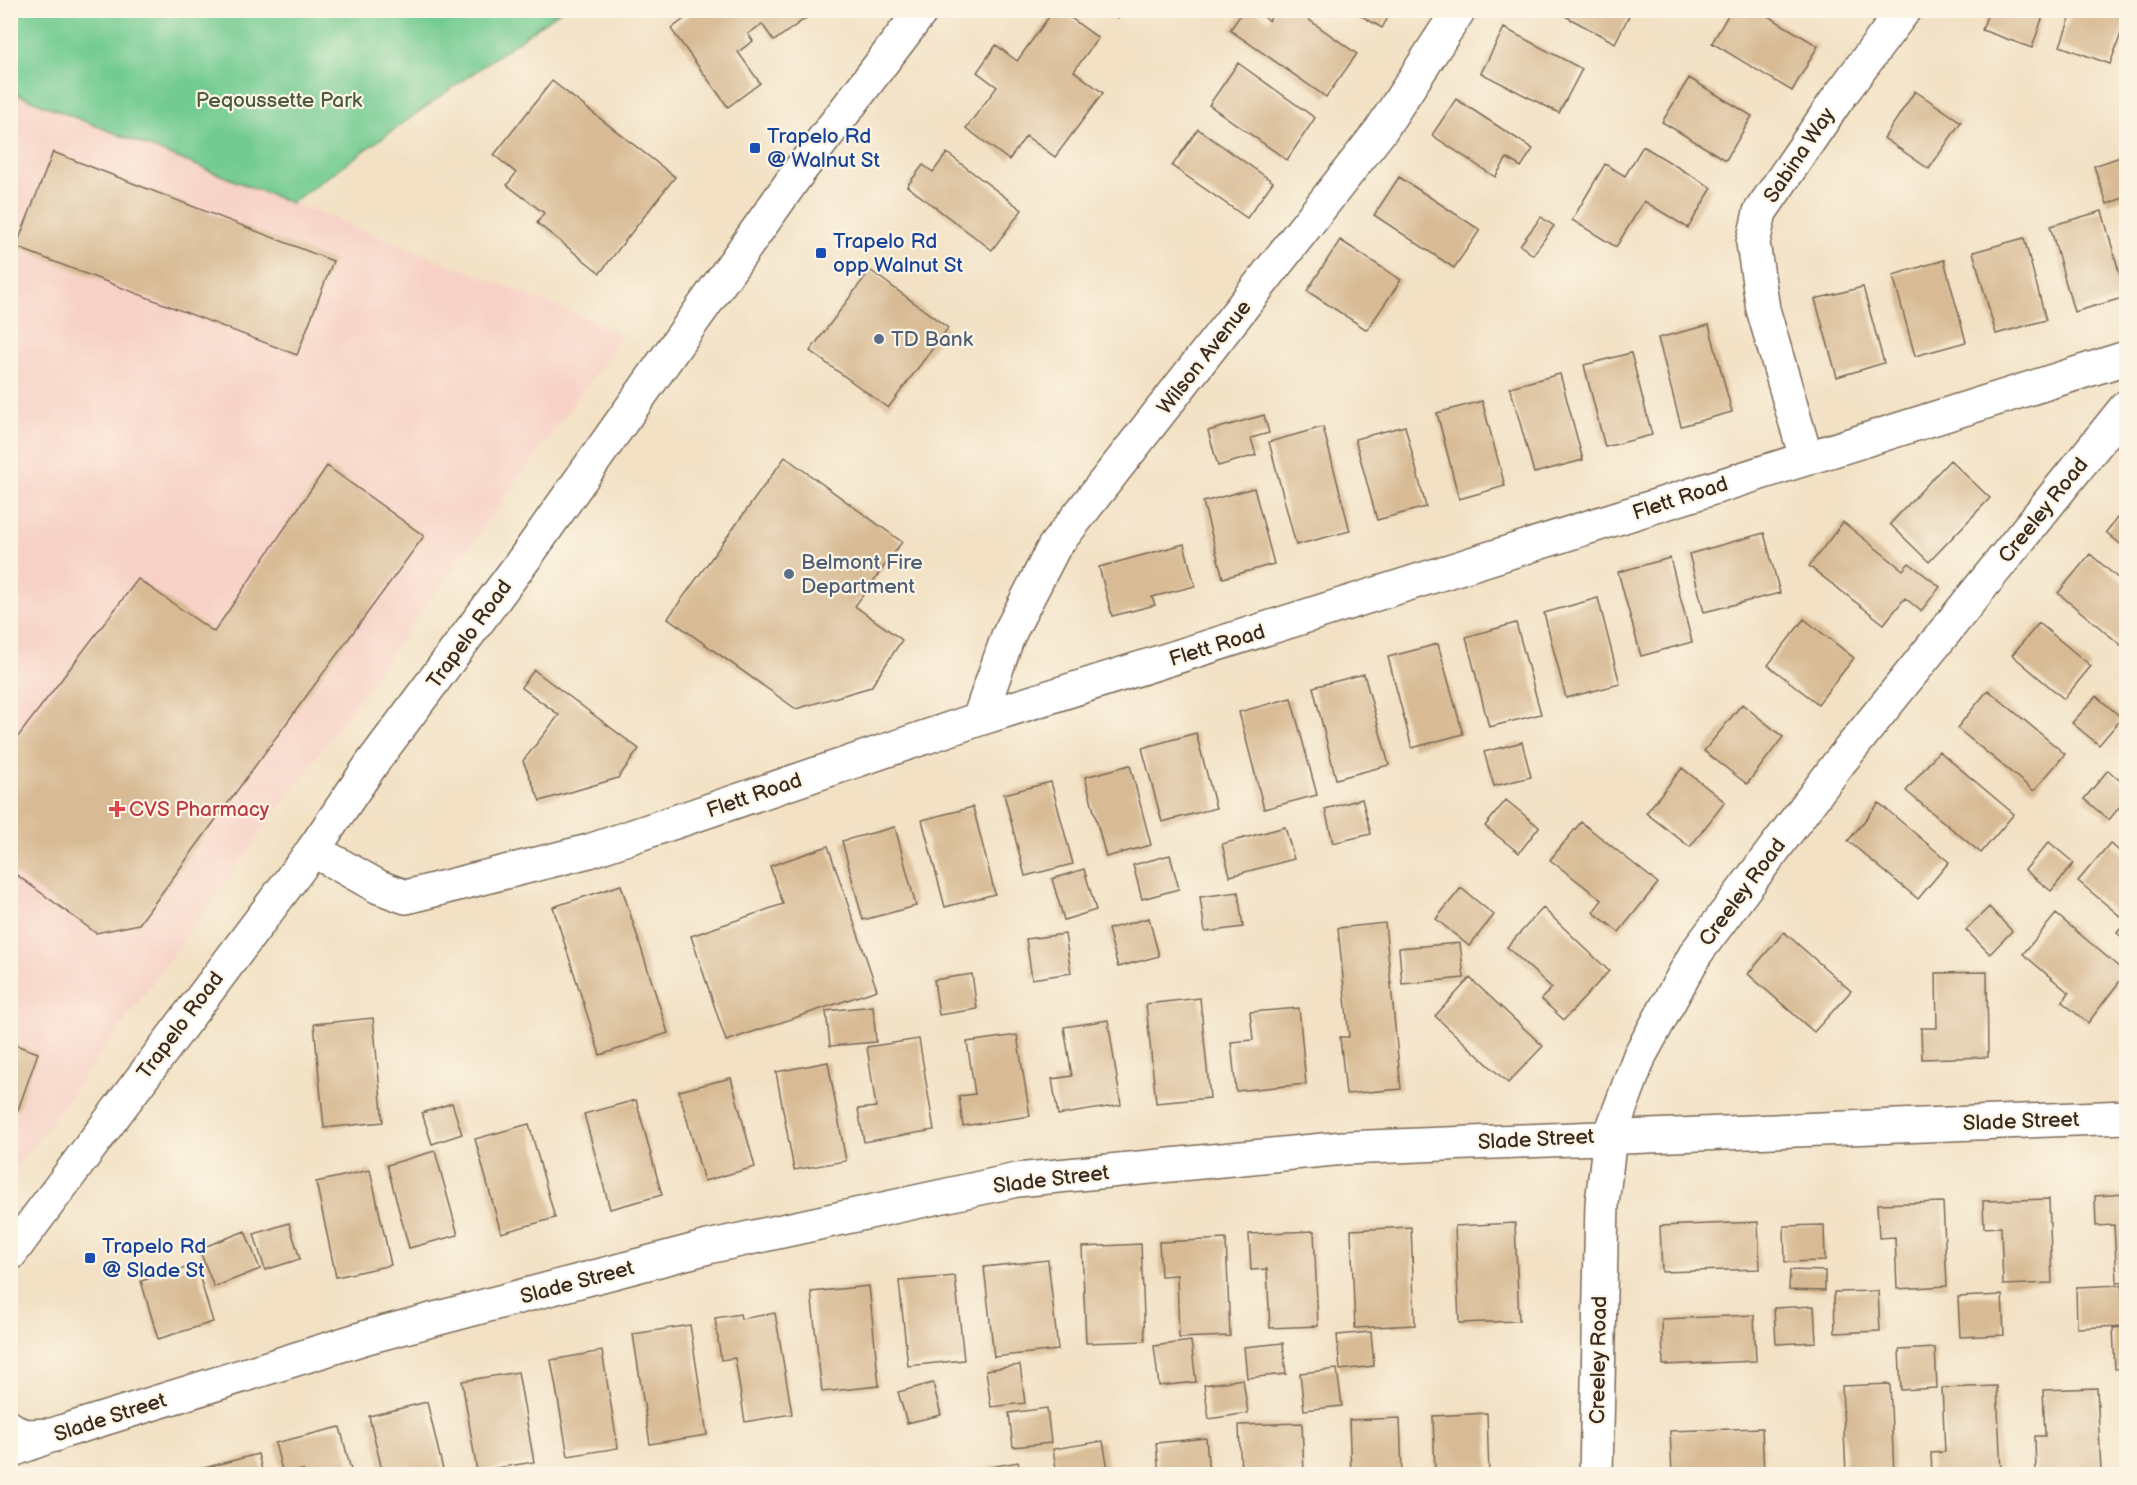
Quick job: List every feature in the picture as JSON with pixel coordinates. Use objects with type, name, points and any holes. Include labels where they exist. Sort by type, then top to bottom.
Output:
[{"type":"street","name":"Trapelo Road","points":[[10,1254],[313,850],[374,762],[525,558],[800,170],[922,10]]},
{"type":"street","name":"Wilson Avenue","points":[[979,720],[1008,636],[1054,547],[1381,130],[1459,10]]},
{"type":"street","name":"Sabina Way","points":[[1806,458],[1763,309],[1753,243],[1755,233],[1760,212],[1836,101],[1904,10]]},
{"type":"street","name":"Flett Road","points":[[313,850],[380,887],[406,897],[589,850],[979,720],[2127,358]]},
{"type":"street","name":"Creeley Road","points":[[1596,1474],[1602,1203],[1610,1136],[1640,1055],[1696,953],[1839,763],[2127,407]]},
{"type":"street","name":"Slade Street","points":[[10,1451],[54,1435],[367,1337],[708,1247],[1017,1180],[1344,1148],[2125,1115]]},
{"type":"street","points":[[10,1428],[22,1436],[54,1435]]},
{"type":"shaded area","points":[[11,92],[599,323],[622,337],[11,1177]]},
{"type":"green space","name":"Peqoussette Park","points":[[10,11],[560,11],[291,203],[11,92]]},
{"type":"building","points":[[696,10],[806,10],[810,15],[774,41],[762,24],[748,34],[753,41],[738,52],[760,83],[728,107],[671,29]]},
{"type":"building","points":[[1054,10],[1060,10],[1098,38],[1074,71],[1103,93],[1055,157],[1026,136],[1009,160],[966,128],[997,87],[977,72],[996,45],[1017,61]]},
{"type":"building","points":[[1108,10],[1123,10],[1118,18]]},
{"type":"building","points":[[1244,10],[1255,10],[1269,21],[1276,10],[1295,10],[1357,54],[1326,97],[1230,30]]},
{"type":"building","points":[[1351,10],[1392,10],[1382,28]]},
{"type":"building","points":[[1554,10],[1632,10],[1615,43]]},
{"type":"building","points":[[1731,10],[1758,10],[1818,46],[1792,91],[1712,43]]},
{"type":"building","points":[[1989,10],[2045,10],[2032,48],[1982,30]]},
{"type":"building","points":[[2073,10],[2126,10],[2126,20],[2110,64],[2060,46]]},
{"type":"building","points":[[1504,28],[1582,69],[1559,113],[1481,73]]},
{"type":"building","points":[[1238,63],[1315,118],[1287,160],[1209,105]]},
{"type":"building","points":[[1689,78],[1752,116],[1726,160],[1662,122]]},
{"type":"building","points":[[552,81],[675,177],[600,273],[537,223],[544,213],[507,185],[516,173],[494,155]]},
{"type":"building","points":[[1915,91],[1961,122],[1929,169],[1884,138]]},
{"type":"building","points":[[1456,99],[1533,149],[1521,167],[1507,158],[1495,177],[1432,135]]},
{"type":"building","points":[[1198,129],[1273,182],[1247,218],[1172,166]]},
{"type":"building","points":[[1643,146],[1712,188],[1688,228],[1644,201],[1616,247],[1572,220],[1605,164],[1625,176]]},
{"type":"building","points":[[53,152],[333,261],[297,355],[16,247]]},
{"type":"building","points":[[947,153],[1022,210],[992,250],[907,186],[923,165],[933,172]]},
{"type":"building","points":[[2126,155],[2126,197],[2107,204],[2094,166]]},
{"type":"building","points":[[1399,177],[1480,230],[1454,268],[1374,215]]},
{"type":"building","points":[[2102,211],[2126,297],[2074,312],[2050,226]]},
{"type":"building","points":[[1541,217],[1554,226],[1533,255],[1520,245]]},
{"type":"building","points":[[2024,238],[2046,320],[1996,334],[1973,252]]},
{"type":"building","points":[[1340,240],[1401,280],[1367,330],[1307,291]]},
{"type":"building","points":[[1944,260],[1966,342],[1915,356],[1893,275]]},
{"type":"building","name":"TD Bank","points":[[870,270],[948,328],[888,408],[810,351]]},
{"type":"building","points":[[1863,287],[1884,363],[1837,377],[1815,299]]},
{"type":"building","points":[[1709,325],[1732,412],[1681,426],[1658,338]]},
{"type":"building","points":[[1631,353],[1652,435],[1605,447],[1584,365]]},
{"type":"building","points":[[1560,374],[1583,460],[1534,473],[1510,387]]},
{"type":"building","points":[[1482,401],[1505,486],[1459,499],[1437,413]]},
{"type":"building","points":[[1264,415],[1269,433],[1251,438],[1256,455],[1218,466],[1208,431]]},
{"type":"building","points":[[1405,426],[1426,507],[1377,520],[1355,439]]},
{"type":"building","points":[[1323,427],[1350,531],[1296,545],[1269,442]]},
{"type":"building","name":"Belmont Fire Department","points":[[785,457],[902,542],[855,606],[902,640],[871,687],[796,709],[668,618]]},
{"type":"building","points":[[1950,460],[1990,498],[1929,562],[1890,524]]},
{"type":"building","name":"CVS Pharmacy","points":[[327,466],[424,536],[139,924],[96,933],[10,870],[10,747],[138,579],[214,632]]},
{"type":"building","points":[[1254,488],[1274,564],[1223,578],[1203,502]]},
{"type":"building","points":[[2126,507],[2126,549],[2106,532]]},
{"type":"building","points":[[1843,522],[1903,570],[1909,563],[1940,587],[1921,611],[1905,598],[1884,624],[1809,566]]},
{"type":"building","points":[[1764,533],[1780,593],[1704,612],[1689,554]]},
{"type":"building","points":[[1184,544],[1195,586],[1152,597],[1155,605],[1112,616],[1099,567]]},
{"type":"building","points":[[2090,554],[2126,585],[2126,641],[2122,646],[2058,593]]},
{"type":"building","points":[[1670,558],[1692,642],[1641,656],[1618,572]]},
{"type":"building","points":[[1598,598],[1620,684],[1566,698],[1544,613]]},
{"type":"building","points":[[1804,619],[1854,658],[1818,704],[1768,665]]},
{"type":"building","points":[[1516,623],[1541,714],[1489,727],[1466,637]]},
{"type":"building","points":[[2039,623],[2091,666],[2064,699],[2012,655]]},
{"type":"building","points":[[1438,644],[1463,734],[1412,748],[1388,657]]},
{"type":"building","points":[[534,670],[639,749],[618,778],[540,801],[523,761],[559,715],[521,687]]},
{"type":"building","points":[[1364,674],[1389,765],[1336,779],[1313,687]]},
{"type":"building","points":[[1988,690],[2065,754],[2034,791],[1957,728]]},
{"type":"building","points":[[2096,696],[2122,718],[2099,745],[2072,723]]},
{"type":"building","points":[[1291,698],[1317,795],[1264,809],[1239,712]]},
{"type":"building","points":[[1742,704],[1783,737],[1747,784],[1704,751]]},
{"type":"building","points":[[1196,733],[1216,808],[1162,822],[1142,748]]},
{"type":"building","points":[[1522,742],[1531,777],[1494,786],[1484,752]]},
{"type":"building","points":[[1939,751],[2014,814],[1981,853],[1906,791]]},
{"type":"building","points":[[1130,765],[1151,845],[1106,857],[1085,777]]},
{"type":"building","points":[[1682,768],[1725,802],[1690,847],[1646,813]]},
{"type":"building","points":[[2108,770],[2126,786],[2126,799],[2109,820],[2084,799]]},
{"type":"building","points":[[1051,782],[1073,864],[1025,876],[1004,794]]},
{"type":"building","points":[[1362,799],[1371,834],[1333,843],[1325,809]]},
{"type":"building","points":[[1506,800],[1539,827],[1519,853],[1485,826]]},
{"type":"building","points":[[1879,803],[1949,862],[1918,899],[1848,841]]},
{"type":"building","points":[[973,807],[995,894],[945,907],[922,820]]},
{"type":"building","points":[[1581,822],[1658,883],[1619,932],[1593,912],[1602,900],[1550,860]]},
{"type":"building","points":[[895,827],[916,906],[863,920],[842,841]]},
{"type":"building","points":[[1285,827],[1294,859],[1230,876],[1222,844]]},
{"type":"building","points":[[2049,842],[2074,863],[2051,891],[2025,870]]},
{"type":"building","points":[[2110,843],[2126,857],[2126,921],[2078,881]]},
{"type":"building","points":[[828,846],[877,990],[726,1041],[691,936],[783,904],[770,866]]},
{"type":"building","points":[[1170,855],[1179,889],[1142,899],[1133,865]]},
{"type":"building","points":[[1084,869],[1096,910],[1064,920],[1052,879]]},
{"type":"building","points":[[621,885],[668,1033],[600,1055],[553,907]]},
{"type":"building","points":[[1461,888],[1494,915],[1469,946],[1436,919]]},
{"type":"building","points":[[1238,892],[1243,927],[1205,932],[1200,897]]},
{"type":"building","points":[[1989,907],[2012,931],[1990,954],[1966,930]]},
{"type":"building","points":[[1543,908],[1609,971],[1564,1020],[1541,999],[1552,988],[1507,947]]},
{"type":"building","points":[[2056,914],[2126,973],[2088,1023],[2062,1002],[2069,993],[2023,954]]},
{"type":"building","points":[[1149,918],[1159,956],[1118,967],[1108,929]]},
{"type":"building","points":[[2126,922],[2126,940],[2117,933]]},
{"type":"building","points":[[1385,923],[1401,1089],[1346,1094],[1340,1037],[1349,1037],[1338,928]]},
{"type":"building","points":[[1784,932],[1851,991],[1814,1032],[1748,974]]},
{"type":"building","points":[[1065,934],[1071,973],[1032,979],[1026,939]]},
{"type":"building","points":[[1460,943],[1464,978],[1402,984],[1399,948]]},
{"type":"building","points":[[1987,972],[1988,1057],[1922,1059],[1921,1028],[1937,1028],[1936,973]]},
{"type":"building","points":[[972,974],[977,1009],[939,1015],[934,980]]},
{"type":"building","points":[[1470,978],[1543,1046],[1508,1083],[1435,1016]]},
{"type":"building","points":[[1200,998],[1210,1098],[1156,1103],[1146,1004]]},
{"type":"building","points":[[873,1006],[876,1042],[830,1046],[826,1011]]},
{"type":"building","points":[[1299,1008],[1306,1084],[1236,1091],[1231,1042],[1253,1040],[1250,1012]]},
{"type":"building","points":[[373,1018],[383,1122],[324,1128],[314,1024]]},
{"type":"building","points":[[1108,1020],[1121,1105],[1058,1115],[1052,1079],[1072,1076],[1064,1027]]},
{"type":"building","points":[[1017,1035],[1030,1116],[963,1126],[959,1096],[975,1094],[967,1042]]},
{"type":"building","points":[[919,1039],[934,1130],[864,1142],[858,1109],[876,1107],[867,1047]]},
{"type":"building","points":[[10,1043],[38,1053],[18,1110],[10,1107]]},
{"type":"building","points":[[828,1062],[846,1161],[794,1170],[776,1072]]},
{"type":"building","points":[[731,1078],[755,1167],[704,1181],[679,1091]]},
{"type":"building","points":[[636,1100],[662,1195],[610,1209],[584,1114]]},
{"type":"building","points":[[452,1103],[462,1134],[432,1144],[422,1113]]},
{"type":"building","points":[[529,1124],[555,1218],[501,1233],[475,1139]]},
{"type":"building","points":[[435,1151],[458,1235],[409,1248],[387,1165]]},
{"type":"building","points":[[370,1170],[391,1265],[336,1277],[316,1182]]},
{"type":"building","points":[[2126,1194],[2126,1281],[2117,1282],[2114,1225],[2096,1226],[2095,1196]]},
{"type":"building","points":[[2049,1199],[2052,1283],[2003,1285],[2001,1227],[1984,1228],[1983,1201]]},
{"type":"building","points":[[1943,1202],[1947,1286],[1897,1289],[1895,1237],[1879,1238],[1877,1204]]},
{"type":"building","points":[[1758,1222],[1760,1269],[1662,1272],[1660,1226]]},
{"type":"building","points":[[289,1223],[300,1259],[265,1270],[254,1234]]},
{"type":"building","points":[[1515,1223],[1519,1321],[1459,1323],[1455,1226]]},
{"type":"building","points":[[1824,1225],[1825,1261],[1785,1262],[1784,1226]]},
{"type":"building","points":[[1411,1227],[1415,1325],[1355,1328],[1351,1230]]},
{"type":"building","points":[[245,1231],[260,1269],[214,1287],[199,1249]]},
{"type":"building","points":[[1314,1231],[1318,1326],[1270,1328],[1267,1269],[1251,1270],[1249,1234]]},
{"type":"building","points":[[1226,1239],[1230,1336],[1179,1338],[1177,1275],[1161,1276],[1159,1242]]},
{"type":"building","points":[[1141,1244],[1145,1341],[1086,1343],[1082,1247]]},
{"type":"building","points":[[1048,1260],[1058,1350],[994,1357],[984,1267]]},
{"type":"building","points":[[196,1265],[213,1322],[158,1339],[141,1281]]},
{"type":"building","points":[[1790,1270],[1825,1271],[1825,1291],[1789,1290]]},
{"type":"building","points":[[955,1276],[964,1360],[908,1366],[899,1281]]},
{"type":"building","points":[[2122,1285],[2123,1326],[2077,1328],[2076,1287]]},
{"type":"building","points":[[869,1286],[879,1386],[822,1392],[811,1292]]},
{"type":"building","points":[[1878,1291],[1880,1331],[1835,1333],[1834,1292]]},
{"type":"building","points":[[2002,1295],[2004,1335],[1960,1337],[1958,1297]]},
{"type":"building","points":[[1814,1306],[1816,1342],[1776,1344],[1774,1308]]},
{"type":"building","points":[[775,1313],[792,1414],[745,1422],[735,1358],[721,1360],[715,1318],[740,1314],[741,1319]]},
{"type":"building","points":[[1754,1315],[1756,1361],[1663,1365],[1662,1319]]},
{"type":"building","points":[[690,1325],[707,1435],[650,1444],[633,1334]]},
{"type":"building","points":[[2126,1327],[2126,1368],[2115,1369],[2113,1328]]},
{"type":"building","points":[[1371,1332],[1374,1366],[1340,1370],[1337,1335]]},
{"type":"building","points":[[1191,1341],[1196,1382],[1159,1386],[1154,1346]]},
{"type":"building","points":[[1283,1343],[1286,1374],[1247,1378],[1244,1347]]},
{"type":"building","points":[[1935,1348],[1937,1388],[1901,1390],[1899,1350]]},
{"type":"building","points":[[602,1351],[618,1448],[568,1456],[551,1360]]},
{"type":"building","points":[[1020,1365],[1025,1403],[991,1407],[986,1370]]},
{"type":"building","points":[[1337,1369],[1342,1406],[1304,1410],[1300,1373]]},
{"type":"building","points":[[518,1372],[534,1462],[477,1471],[462,1381]]},
{"type":"building","points":[[1243,1379],[1248,1413],[1209,1419],[1204,1385]]},
{"type":"building","points":[[933,1383],[941,1415],[907,1423],[898,1392]]},
{"type":"building","points":[[1890,1384],[1894,1474],[1846,1474],[1842,1386]]},
{"type":"building","points":[[1997,1386],[2001,1474],[1932,1474],[1931,1453],[1945,1452],[1942,1388]]},
{"type":"building","points":[[2097,1388],[2101,1472],[2036,1474],[2035,1436],[2045,1436],[2043,1390]]},
{"type":"building","points":[[427,1402],[444,1474],[383,1474],[369,1416]]},
{"type":"building","points":[[1047,1408],[1051,1443],[1013,1447],[1009,1413]]},
{"type":"building","points":[[1487,1413],[1489,1474],[1435,1474],[1433,1416]]},
{"type":"building","points":[[1400,1418],[1402,1474],[1351,1474],[1349,1420]]},
{"type":"building","points":[[1302,1423],[1304,1474],[1241,1474],[1239,1425]]},
{"type":"building","points":[[340,1427],[352,1474],[304,1474],[303,1470],[283,1474],[275,1443]]},
{"type":"building","points":[[1762,1428],[1764,1474],[1672,1474],[1670,1431]]},
{"type":"building","points":[[1206,1438],[1209,1474],[1159,1474],[1156,1443]]},
{"type":"building","points":[[1103,1441],[1109,1474],[1057,1474],[1053,1449]]},
{"type":"building","points":[[258,1454],[263,1474],[202,1474],[200,1469]]},
{"type":"building","points":[[1018,1462],[1021,1474],[969,1474],[968,1471]]},
{"type":"place","name":"Trapelo Rd @ Walnut St","points":[[755,148]]},
{"type":"place","name":"Trapelo Rd opp Walnut St","points":[[821,253]]},
{"type":"place","name":"TD Bank","points":[[879,339]]},
{"type":"place","name":"Belmont Fire Department","points":[[789,574]]},
{"type":"place","name":"CVS Pharmacy","points":[[117,809]]},
{"type":"place","name":"Trapelo Rd @ Slade St","points":[[90,1258]]}]
